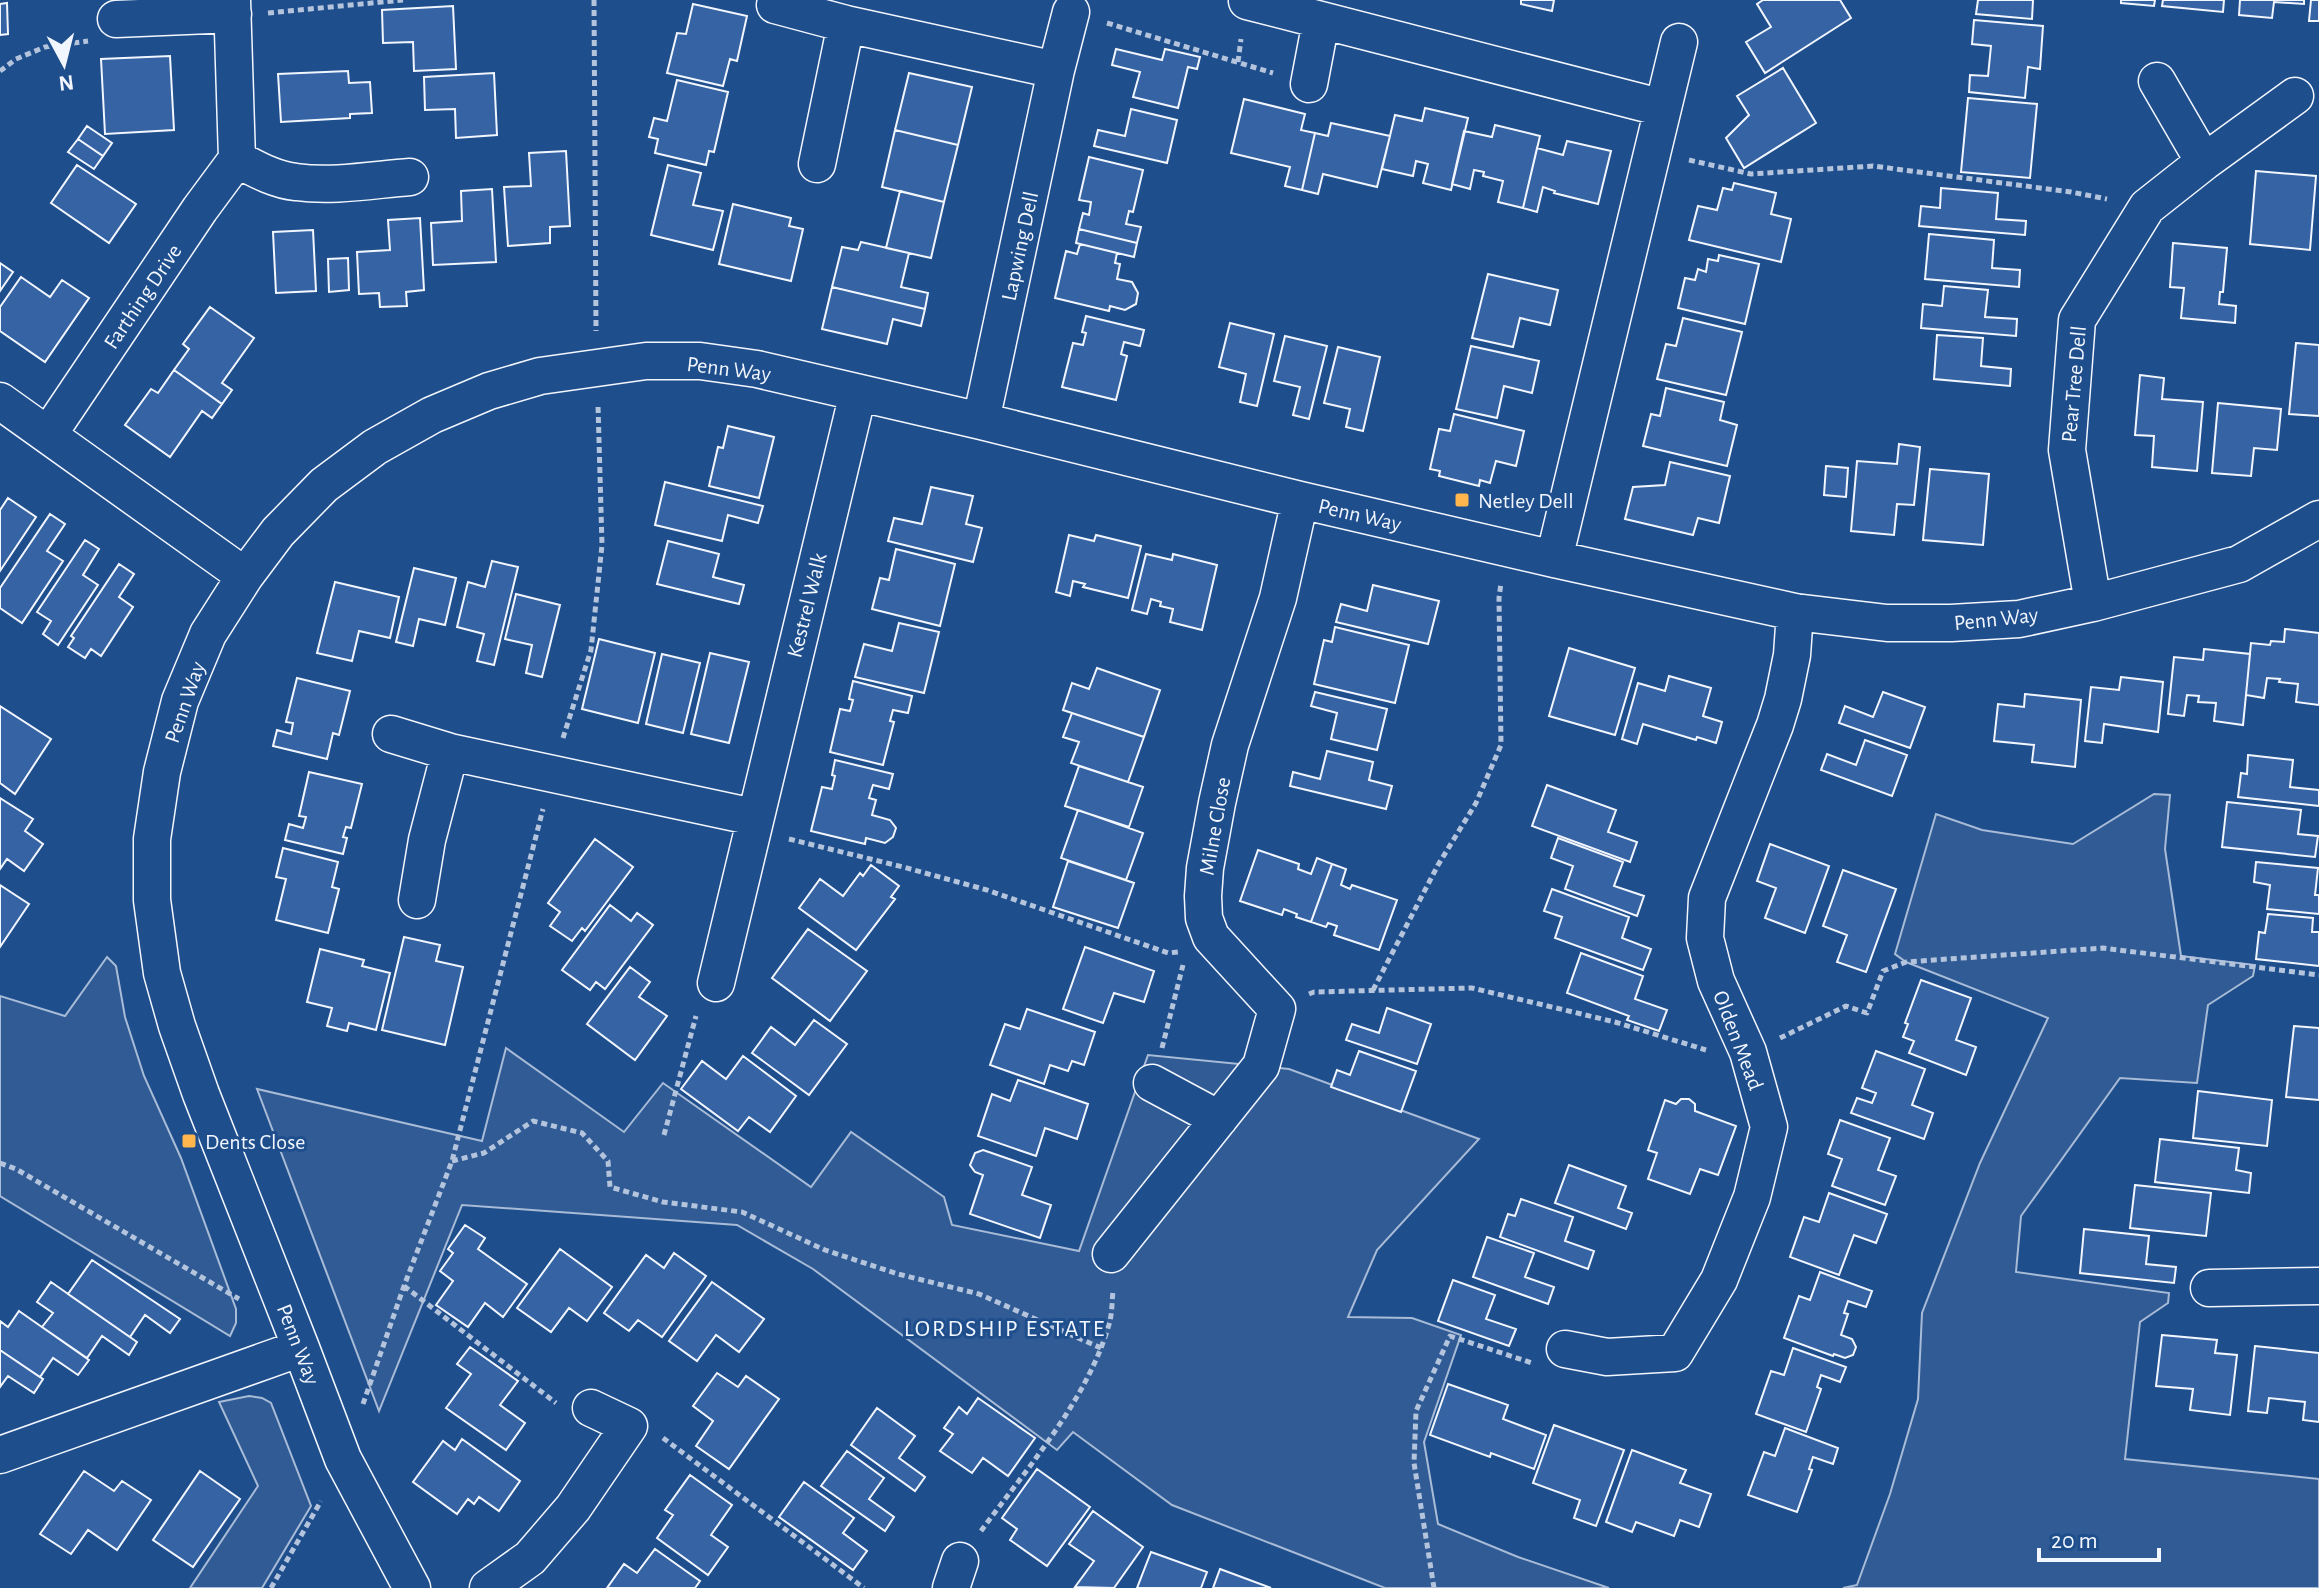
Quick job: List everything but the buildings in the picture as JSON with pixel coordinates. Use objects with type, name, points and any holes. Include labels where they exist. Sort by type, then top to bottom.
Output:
[{"type":"street","points":[[1247,1],[1663,108]]},
{"type":"street","points":[[775,5],[846,24],[1056,70]]},
{"type":"street","points":[[116,19],[232,7],[237,159],[259,171],[294,182],[410,177]]},
{"type":"street","name":"Lapwing Dell","points":[[981,421],[1071,12]]},
{"type":"street","points":[[1309,84],[1321,21]]},
{"type":"street","points":[[817,164],[846,24]]},
{"type":"street","points":[[1554,559],[1679,42]]},
{"type":"street","points":[[2157,81],[2204,162]]},
{"type":"street","name":"Pear Tree Dell","points":[[2093,603],[2067,450],[2077,320],[2147,207],[2295,96]]},
{"type":"street","name":"Farthing Drive","points":[[48,435],[237,159]]},
{"type":"street","name":"Penn Way","points":[[412,1588],[343,1459],[177,1026],[162,973],[152,900],[152,839],[162,772],[180,701],[208,634],[245,576],[278,532],[324,485],[375,447],[432,415],[489,391],[540,376],[596,367],[646,361],[700,361],[757,369],[1554,559],[1795,612],[1887,623],[2019,619],[2093,603],[2239,564],[2319,519]]},
{"type":"street","name":"Kestrel Walk","points":[[716,983],[858,393]]},
{"type":"street","points":[[0,401],[245,576]]},
{"type":"street","name":"Milne Close","points":[[1277,1009],[1211,937],[1204,918],[1203,896],[1212,829],[1230,745],[1278,598],[1300,500]]},
{"type":"street","name":"Olden Mead","points":[[1565,1349],[1607,1357],[1675,1353],[1719,1280],[1752,1197],[1769,1127],[1748,1052],[1716,981],[1705,938],[1707,898],[1779,712],[1792,655],[1795,612]]},
{"type":"street","points":[[391,734],[450,752],[754,817]]},
{"type":"street","points":[[417,900],[427,840],[450,752]]},
{"type":"street","points":[[1111,1254],[1261,1066],[1277,1009]]},
{"type":"street","points":[[1152,1083],[1219,1119]]},
{"type":"street","points":[[2209,1288],[2319,1286]]},
{"type":"street","points":[[0,1455],[301,1348]]},
{"type":"street","points":[[488,1588],[530,1558],[573,1508],[629,1426],[591,1408]]},
{"type":"path","points":[[232,7],[285,12],[403,0]]},
{"type":"path","points":[[271,1588],[343,1459],[452,1161],[552,774],[591,650],[602,545],[596,367],[594,0]]},
{"type":"path","points":[[1071,12],[1309,84]]},
{"type":"path","points":[[0,71],[16,59],[45,47],[86,42],[116,19]]},
{"type":"path","points":[[1652,152],[1751,174],[1873,166],[2071,192],[2147,207]]},
{"type":"path","points":[[1373,990],[1438,865],[1476,803],[1501,745],[1499,598],[1507,548]]},
{"type":"path","points":[[754,817],[789,839],[987,890],[1168,953],[1181,952],[1182,974],[1152,1083]]},
{"type":"path","points":[[1277,1009],[1314,992],[1472,988],[1615,1022],[1703,1050],[1748,1052],[1846,1006],[1867,1013],[1883,971],[1906,962],[2103,948],[2319,975]]},
{"type":"path","points":[[664,1135],[702,993],[716,983]]},
{"type":"path","points":[[452,1161],[484,1153],[533,1121],[582,1133],[608,1161],[610,1187],[663,1202],[742,1212],[825,1250],[898,1274],[979,1294],[1101,1348]]},
{"type":"path","points":[[0,1163],[16,1169],[241,1300]]},
{"type":"path","points":[[956,1574],[1081,1389],[1101,1348],[1111,1318],[1114,1284],[1111,1254]]},
{"type":"path","points":[[404,1286],[558,1404],[591,1408]]},
{"type":"path","points":[[1434,1588],[1414,1463],[1416,1411],[1450,1336],[1539,1365],[1565,1349]]},
{"type":"path","points":[[629,1426],[663,1438],[864,1588]]},
{"type":"shaded area","points":[[2154,794],[2170,795],[2165,849],[2181,956],[2255,965],[2253,976],[2208,1005],[2197,1083],[2120,1078],[2021,1216],[2016,1272],[2169,1293],[2168,1303],[2140,1322],[2125,1459],[2319,1479],[2319,1588],[1843,1588],[1857,1585],[1890,1494],[1918,1399],[1922,1313],[1980,1163],[2048,1018],[1906,962],[1895,954],[1936,814],[1982,830],[2073,844]]},
{"type":"shaded area","points":[[107,957],[116,966],[125,1017],[144,1076],[181,1158],[236,1309],[236,1323],[230,1336],[0,1196],[0,996],[65,1016]]},
{"type":"shaded area","points":[[506,1048],[624,1132],[663,1083],[811,1187],[851,1132],[944,1197],[952,1225],[1079,1251],[1148,1055],[1289,1069],[1479,1139],[1377,1250],[1348,1317],[1412,1318],[1461,1335],[1424,1442],[1438,1524],[1518,1557],[1609,1588],[1385,1588],[1172,1505],[1073,1432],[1057,1450],[813,1269],[737,1225],[462,1205],[379,1411],[257,1089],[482,1141]]},
{"type":"shaded area","points":[[249,1396],[271,1403],[311,1506],[262,1588],[190,1588],[258,1486],[219,1402]]},
{"type":"place","name":"Netley Dell","points":[[1462,500]]},
{"type":"place","name":"Dents Close","points":[[189,1141]]},
{"type":"district","name":"LORDSHIP ESTATE","points":[[1005,1328]]}]
